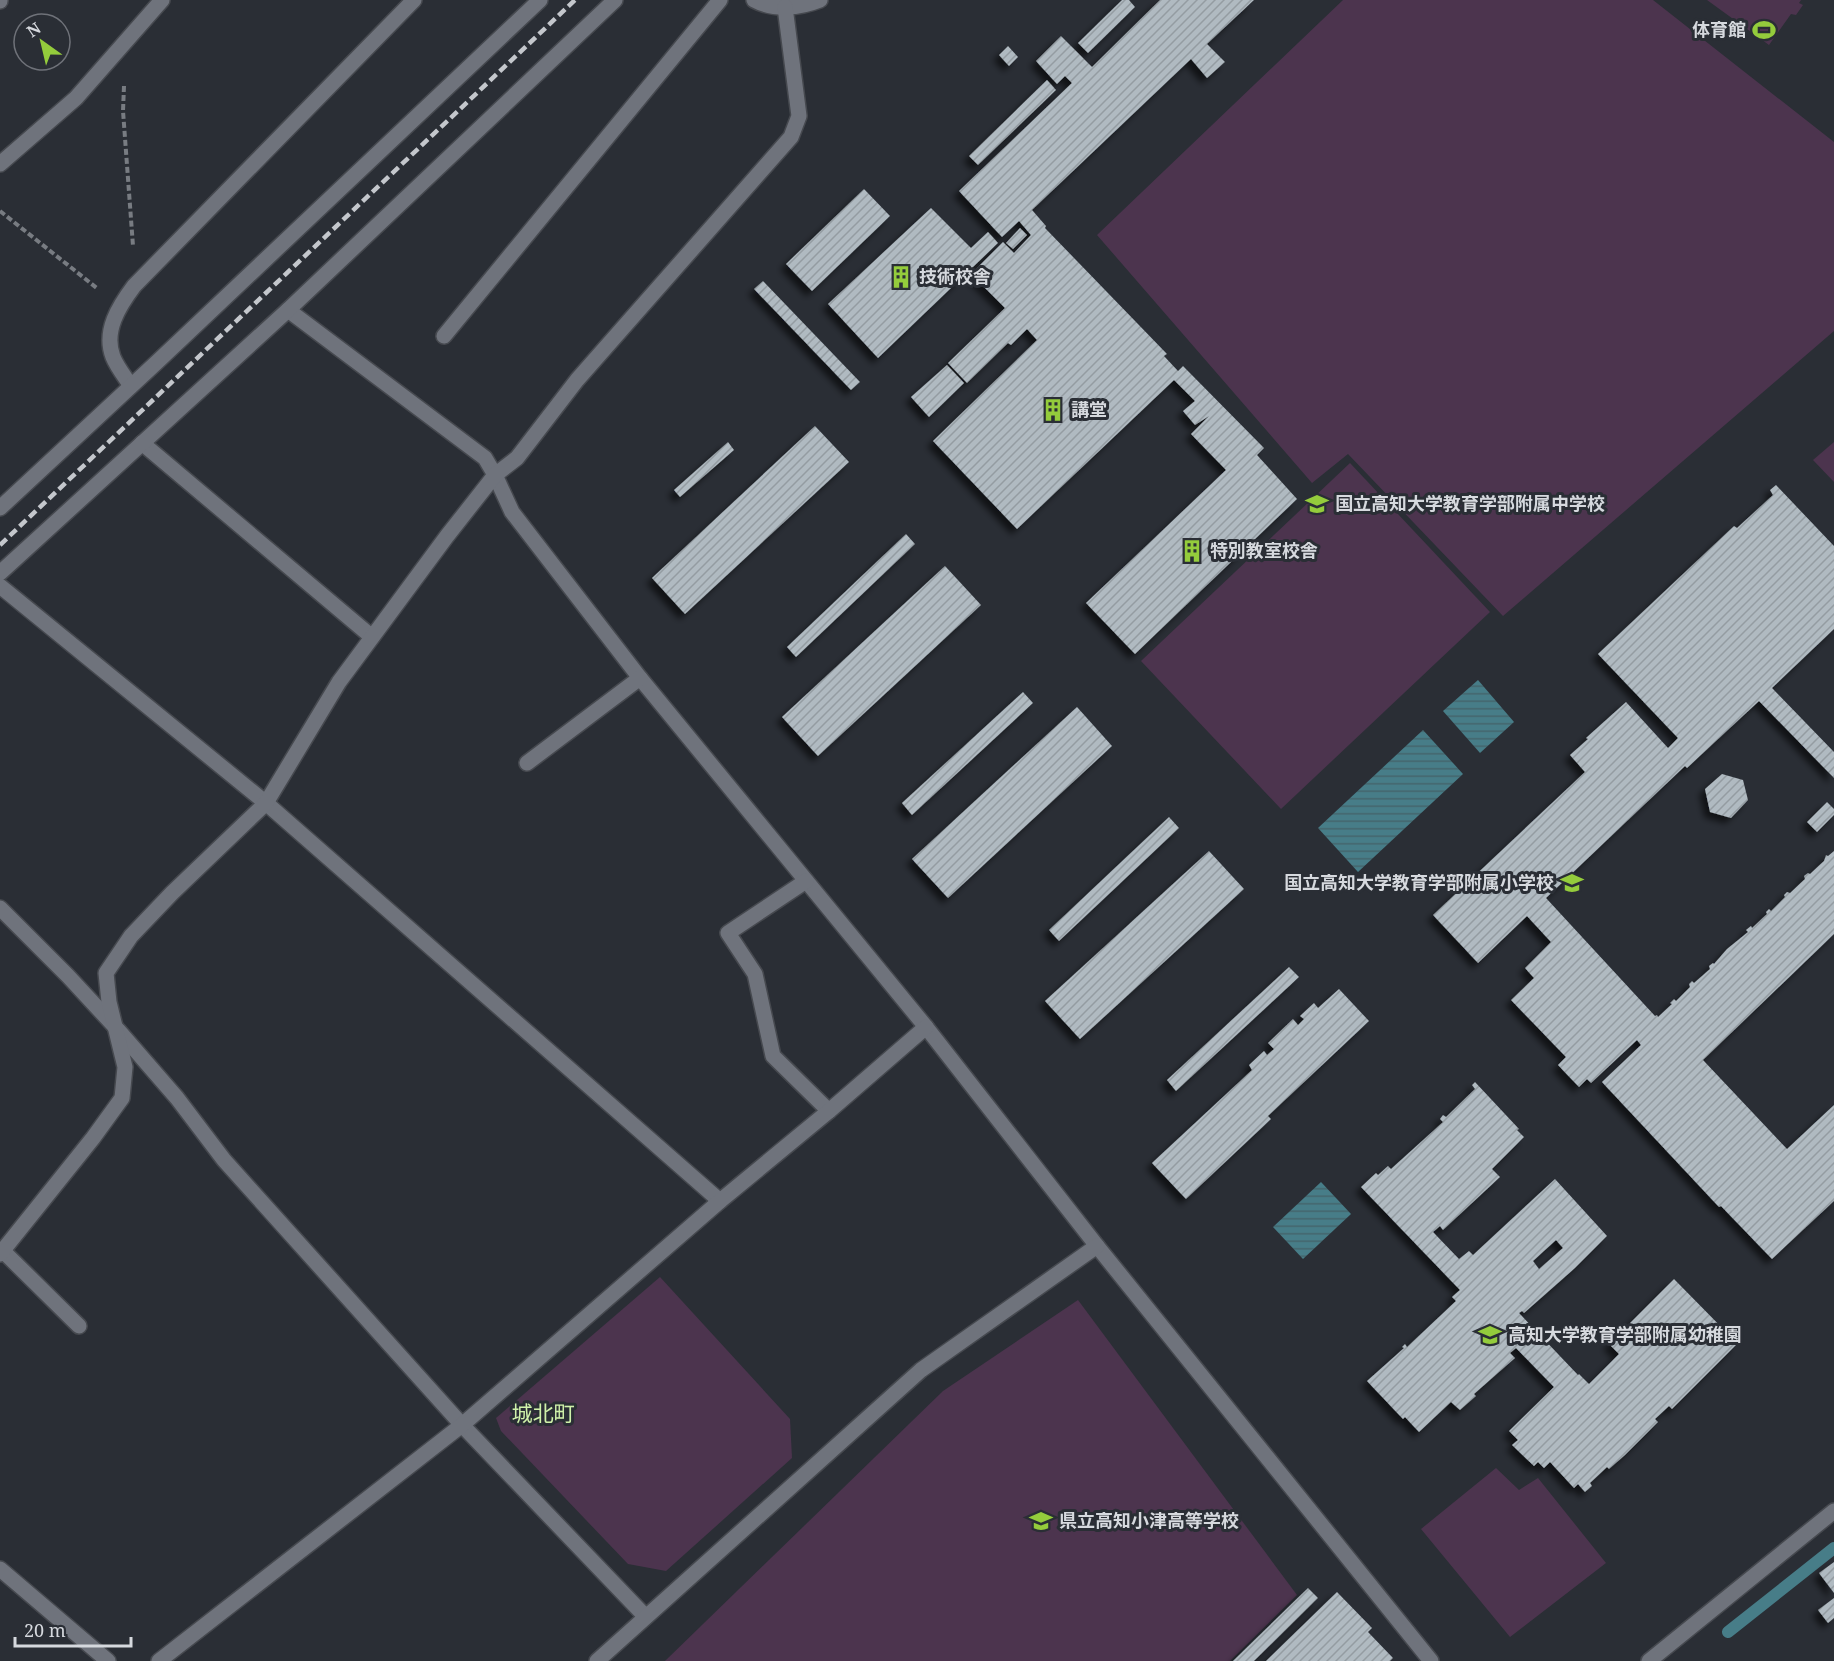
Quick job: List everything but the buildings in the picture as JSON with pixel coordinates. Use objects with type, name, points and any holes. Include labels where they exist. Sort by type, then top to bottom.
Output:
[{"type":"street","points":[[0,164],[76,98],[162,0]]},
{"type":"street","points":[[131,386],[113,357],[110,333],[119,309],[131,290],[414,0]]},
{"type":"street","points":[[0,508],[540,0]]},
{"type":"street","points":[[0,573],[288,310],[615,0]]},
{"type":"street","points":[[444,336],[720,0]]},
{"type":"street","points":[[754,0],[764,6],[785,7],[809,5],[820,0]]},
{"type":"street","points":[[79,1326],[1,1252],[93,1138],[122,1098],[125,1067],[110,1002],[106,973],[131,936],[172,893],[266,803],[339,682],[495,475],[517,458],[576,380],[791,137],[798,116],[785,7]]},
{"type":"street","points":[[288,310],[485,458],[512,512],[640,678],[926,1027],[1097,1246],[1431,1661]]},
{"type":"street","points":[[142,443],[372,637]]},
{"type":"street","points":[[0,586],[266,803],[720,1202]]},
{"type":"street","points":[[527,763],[640,678]]},
{"type":"street","points":[[806,881],[728,933],[755,974],[773,1056],[829,1111]]},
{"type":"street","points":[[0,908],[118,1030],[177,1098],[224,1160],[462,1425],[645,1616]]},
{"type":"street","points":[[159,1661],[462,1425],[926,1027]]},
{"type":"street","points":[[597,1661],[921,1370],[1097,1246]]},
{"type":"street","points":[[1649,1661],[1834,1511]]},
{"type":"street","points":[[0,1569],[108,1661]]},
{"type":"path","points":[[0,211],[99,290],[131,290],[132,218],[123,111],[124,84]]},
{"type":"shaded area","points":[[1343,0],[1653,0],[1834,142],[1834,331],[1503,616],[1348,454],[1312,483],[1097,235]]},
{"type":"shaded area","name":"体育館","points":[[1707,0],[1801,0],[1799,3],[1803,5],[1796,15],[1791,14],[1769,45]]},
{"type":"shaded area","points":[[1834,442],[1834,482],[1813,460]]},
{"type":"shaded area","points":[[1350,463],[1490,612],[1281,809],[1141,661]]},
{"type":"shaded area","points":[[660,1277],[790,1419],[792,1458],[666,1571],[628,1564],[501,1431],[496,1418]]},
{"type":"shaded area","name":"県立高知小津高等学校","points":[[1078,1300],[1297,1595],[1230,1661],[665,1661],[943,1391]]},
{"type":"shaded area","points":[[1496,1468],[1519,1490],[1538,1478],[1606,1563],[1510,1637],[1421,1529]]},
{"type":"water","points":[[1478,680],[1514,722],[1480,753],[1443,711]]},
{"type":"water","points":[[1423,730],[1463,774],[1358,872],[1318,828]]},
{"type":"water","points":[[1321,1182],[1351,1214],[1303,1259],[1273,1227]]},
{"type":"waterway","points":[[1728,1632],[1834,1548]]},
{"type":"railway","points":[[0,545],[575,0]]},
{"type":"place","name":"体育館","points":[[1764,30]]},
{"type":"place","name":"技術校舎","points":[[901,277]]},
{"type":"place","name":"講堂","points":[[1053,410]]},
{"type":"place","name":"国立高知大学教育学部附属中学校","points":[[1317,504]]},
{"type":"place","name":"特別教室校舎","points":[[1192,551]]},
{"type":"place","name":"国立高知大学教育学部附属小学校","points":[[1572,883]]},
{"type":"place","name":"高知大学教育学部附属幼稚園","points":[[1490,1335]]},
{"type":"place","name":"県立高知小津高等学校","points":[[1041,1521]]},
{"type":"district","name":"城北町","points":[[543,1414]]}]
